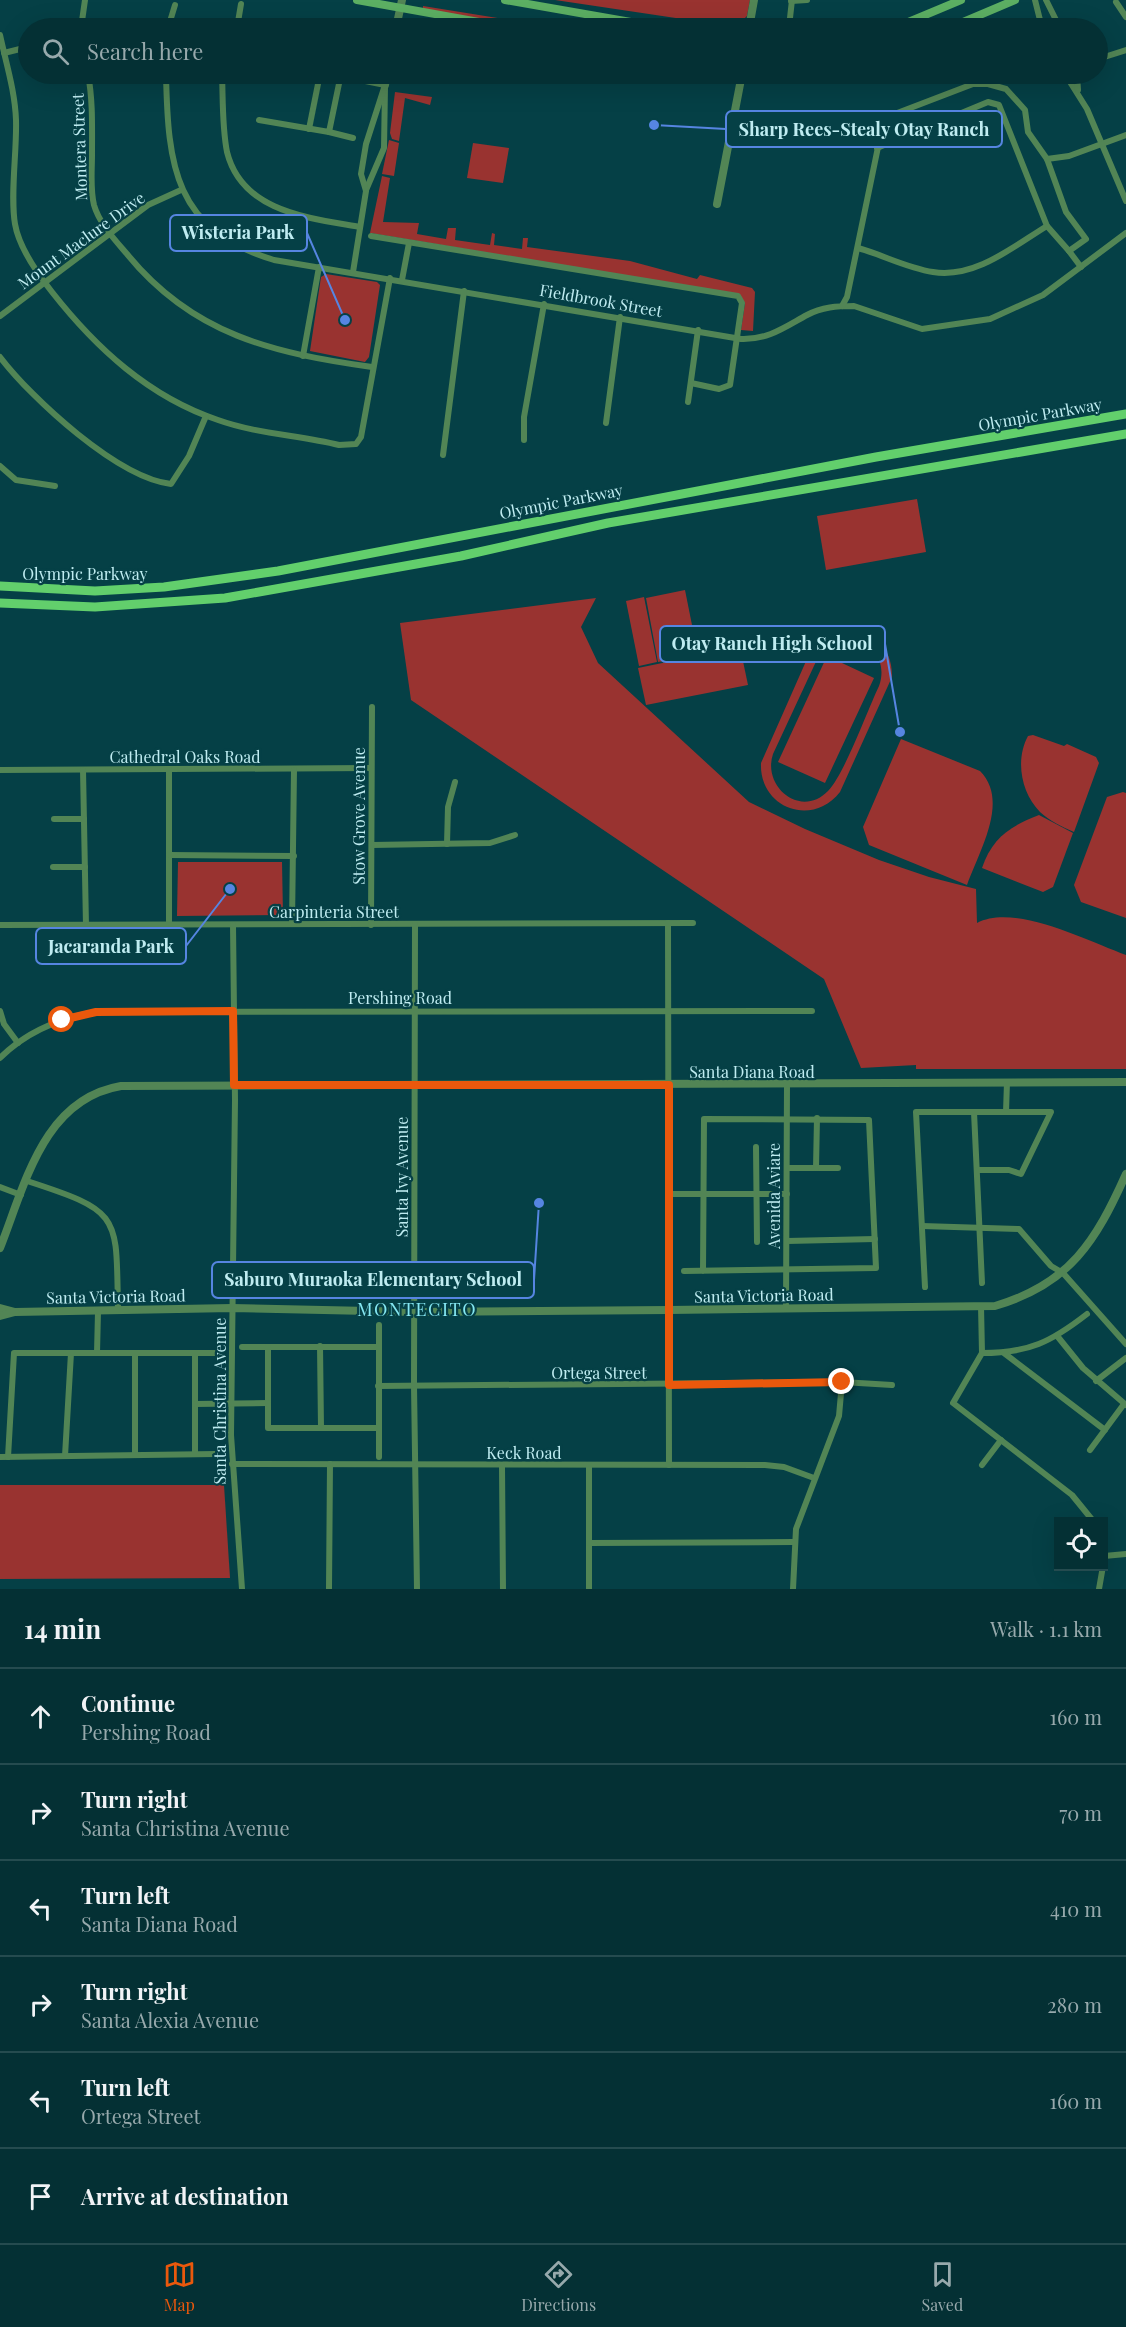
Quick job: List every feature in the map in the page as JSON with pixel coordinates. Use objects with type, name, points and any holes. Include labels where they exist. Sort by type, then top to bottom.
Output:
[{"type":"main road","points":[[357,0],[401,4],[466,18]]},
{"type":"main road","points":[[506,0],[608,18]]},
{"type":"main road","points":[[918,18],[962,0]]},
{"type":"main road","points":[[973,18],[1015,0]]},
{"type":"main road","name":"Olympic Parkway","points":[[0,586],[95,591],[164,587],[278,571],[782,475],[1126,414]]},
{"type":"main road","name":"Olympic Parkway","points":[[0,603],[95,607],[225,598],[461,556],[608,524],[1126,434]]},
{"type":"main road","points":[[782,475],[786,493]]},
{"type":"street","points":[[82,18],[85,0]]},
{"type":"street","points":[[751,18],[754,0]]},
{"type":"street","points":[[790,18],[792,1],[807,0]]},
{"type":"street","points":[[1035,0],[1040,18]]},
{"type":"street","points":[[1046,0],[1055,18]]},
{"type":"street","points":[[1116,2],[1126,17]]},
{"type":"street","points":[[240,18],[241,4]]},
{"type":"street","points":[[171,18],[175,5]]},
{"type":"street","points":[[0,35],[16,120],[15,224],[19,239],[45,283],[86,333],[117,362],[158,391],[206,416],[258,431],[339,445],[356,444],[361,437],[390,278]]},
{"type":"street","points":[[4,52],[18,49]]},
{"type":"street","points":[[1108,55],[1126,50]]},
{"type":"street","name":"Montera Street","points":[[90,84],[93,103],[92,194],[98,216],[147,278],[197,317],[238,338],[303,356],[372,367]]},
{"type":"street","name":"Fieldbrook Street","points":[[166,84],[167,124],[181,190],[206,224],[230,242],[274,260],[736,337],[753,339],[782,331],[807,315],[824,308],[842,306],[854,306],[922,329],[990,319],[1043,295],[1126,233]]},
{"type":"street","points":[[223,84],[228,152],[237,176],[247,189],[267,204],[282,210],[360,227]]},
{"type":"street","points":[[309,129],[318,84]]},
{"type":"street","points":[[329,132],[339,84]]},
{"type":"street","points":[[381,84],[385,85]]},
{"type":"street","points":[[717,204],[740,84]]},
{"type":"street","points":[[842,306],[847,297],[858,248],[883,123],[892,115],[973,84],[988,84],[1006,89],[1015,96],[1024,110],[1028,132],[1047,159],[1066,212],[1086,239],[1069,251]]},
{"type":"street","points":[[1073,84],[1103,144],[1126,201]]},
{"type":"street","points":[[1078,84],[1078,91]]},
{"type":"street","points":[[366,191],[361,174],[366,144],[385,85]]},
{"type":"street","points":[[353,272],[366,191],[384,148],[385,85]]},
{"type":"street","points":[[877,148],[988,102],[999,105],[1047,225],[1081,267]]},
{"type":"street","points":[[259,120],[353,138]]},
{"type":"street","points":[[1047,159],[1069,156],[1126,135]]},
{"type":"street","name":"Mount Maclure Drive","points":[[0,316],[148,205],[181,190]]},
{"type":"street","points":[[858,248],[934,272],[958,272],[993,259],[1047,225]]},
{"type":"street","points":[[370,236],[738,296],[742,303],[730,385],[719,389],[691,383]]},
{"type":"street","points":[[402,280],[409,243]]},
{"type":"street","points":[[303,356],[319,267]]},
{"type":"street","points":[[443,455],[464,291]]},
{"type":"street","points":[[524,440],[524,417],[544,304]]},
{"type":"street","points":[[606,423],[620,317]]},
{"type":"street","points":[[688,402],[698,330]]},
{"type":"street","points":[[0,357],[15,376],[64,424],[95,447],[157,483],[171,484],[183,470],[206,416]]},
{"type":"street","points":[[0,466],[16,480],[55,486]]},
{"type":"street","name":"Stow Grove Avenue","points":[[371,924],[372,707]]},
{"type":"street","name":"Cathedral Oaks Road","points":[[0,770],[370,768]]},
{"type":"street","points":[[83,770],[86,926]]},
{"type":"street","points":[[169,770],[170,926]]},
{"type":"street","points":[[292,924],[294,770]]},
{"type":"street","points":[[447,844],[448,807],[455,782]]},
{"type":"street","points":[[54,819],[84,819]]},
{"type":"street","points":[[372,845],[490,843],[515,835]]},
{"type":"street","points":[[169,855],[294,856]]},
{"type":"street","points":[[53,867],[85,867]]},
{"type":"street","points":[[668,923],[669,1465]]},
{"type":"street","name":"Carpinteria Street","points":[[0,925],[693,923]]},
{"type":"street","name":"Santa Christina Avenue","points":[[233,925],[231,1403],[232,1464],[242,1589]]},
{"type":"street","name":"Santa Ivy Avenue","points":[[416,925],[414,1386],[417,1589]]},
{"type":"street","points":[[0,1011],[4,1024],[18,1043]]},
{"type":"street","name":"Pershing Road","points":[[0,1058],[18,1043],[52,1023],[96,1012],[812,1011]]},
{"type":"street","name":"Santa Diana Road","points":[[0,1248],[50,1130],[66,1111],[91,1094],[111,1088],[234,1085],[1126,1082]]},
{"type":"street","points":[[1006,1112],[1007,1083]]},
{"type":"street","name":"Avenida Aviare","points":[[786,1308],[787,1084]]},
{"type":"street","points":[[925,1287],[916,1112],[1051,1112],[1021,1174],[1009,1170],[977,1170]]},
{"type":"street","points":[[974,1112],[982,1283]]},
{"type":"street","points":[[816,1168],[817,1118]]},
{"type":"street","points":[[684,1271],[876,1268],[869,1120],[704,1119],[703,1270]]},
{"type":"street","points":[[756,1147],[757,1242]]},
{"type":"street","points":[[787,1168],[838,1168]]},
{"type":"street","name":"Santa Victoria Road","points":[[0,1308],[15,1312],[98,1312],[232,1308],[415,1311],[981,1306],[1019,1299],[1063,1273],[1080,1256],[1100,1228],[1126,1174]]},
{"type":"street","points":[[27,1181],[84,1202],[106,1215],[117,1239],[118,1311]]},
{"type":"street","points":[[0,1187],[21,1195]]},
{"type":"street","points":[[669,1194],[787,1194]]},
{"type":"street","points":[[922,1226],[1019,1229],[1051,1266],[1063,1273],[1126,1344]]},
{"type":"street","points":[[787,1241],[875,1239]]},
{"type":"street","points":[[981,1306],[982,1353],[953,1403],[1072,1495],[1091,1517]]},
{"type":"street","name":"Santa Victoria Road","points":[[0,1316],[15,1312]]},
{"type":"street","points":[[97,1353],[98,1312]]},
{"type":"street","points":[[982,1353],[1023,1350],[1058,1337],[1088,1314]]},
{"type":"street","points":[[379,1325],[379,1457]]},
{"type":"street","points":[[1058,1337],[1096,1381],[1125,1405],[1090,1450]]},
{"type":"street","points":[[242,1347],[379,1347]]},
{"type":"street","points":[[268,1347],[268,1428],[378,1428]]},
{"type":"street","points":[[320,1347],[321,1428]]},
{"type":"street","points":[[8,1456],[14,1353],[220,1353]]},
{"type":"street","points":[[65,1456],[71,1353]]},
{"type":"street","points":[[135,1353],[135,1455]]},
{"type":"street","points":[[195,1353],[195,1454]]},
{"type":"street","points":[[1004,1353],[1105,1430]]},
{"type":"street","points":[[1096,1381],[1124,1362]]},
{"type":"street","points":[[793,1589],[794,1542],[800,1516],[839,1416],[842,1382]]},
{"type":"street","name":"Ortega Street","points":[[378,1386],[842,1382],[892,1385]]},
{"type":"street","points":[[195,1404],[268,1403]]},
{"type":"street","points":[[982,1465],[1001,1440]]},
{"type":"street","points":[[0,1457],[216,1454]]},
{"type":"street","name":"Keck Road","points":[[232,1464],[775,1465],[814,1478]]},
{"type":"street","points":[[329,1589],[330,1464]]},
{"type":"street","points":[[588,1465],[589,1589]]},
{"type":"street","points":[[502,1466],[503,1589]]},
{"type":"street","points":[[590,1543],[794,1542]]},
{"type":"street","points":[[1108,1555],[1126,1554]]},
{"type":"street","points":[[1099,1589],[1102,1571]]},
{"type":"shaded area","points":[[555,0],[750,0],[745,18],[676,18]]},
{"type":"shaded area","points":[[423,6],[498,18],[476,18],[423,9]]},
{"type":"shaded area","points":[[395,92],[432,97],[430,105],[405,98],[399,141],[392,139],[390,133]]},
{"type":"shaded area","points":[[389,140],[399,143],[394,176],[382,174]]},
{"type":"shaded area","points":[[473,143],[509,148],[503,183],[467,178]]},
{"type":"shaded area","points":[[382,176],[390,178],[383,222],[419,223],[417,234],[446,239],[448,228],[456,228],[455,240],[490,245],[492,233],[495,234],[494,245],[522,249],[523,238],[528,238],[527,247],[630,261],[697,279],[700,275],[752,288],[755,292],[753,331],[741,330],[745,303],[739,295],[370,233]]},
{"type":"shaded area","points":[[326,274],[377,282],[380,285],[369,357],[365,362],[310,351],[321,277]]},
{"type":"shaded area","points":[[917,499],[926,552],[826,570],[817,516]]},
{"type":"shaded area","points":[[685,590],[698,655],[658,662],[646,598]]},
{"type":"shaded area","points":[[644,597],[657,662],[639,666],[626,601]]},
{"type":"shaded area","points":[[596,598],[581,627],[598,663],[749,802],[805,829],[879,860],[929,877],[976,889],[977,923],[993,918],[1031,921],[1072,933],[1126,955],[1126,1069],[916,1069],[916,1065],[861,1068],[824,979],[411,700],[400,623]]},
{"type":"shaded area","points":[[822,625],[831,629],[830,632],[854,629],[864,632],[882,644],[891,665],[892,677],[840,792],[828,803],[816,809],[802,811],[789,808],[769,792],[763,779],[761,763]],"holes":[[[852,638],[873,650],[880,662],[879,686],[834,783],[817,799],[806,802],[796,800],[778,788],[771,766],[773,754],[820,653],[836,640]]]},
{"type":"shaded area","points":[[740,647],[748,685],[646,705],[638,668]]},
{"type":"shaded area","points":[[827,656],[874,678],[825,783],[778,762]]},
{"type":"shaded area","points":[[1033,735],[1064,746],[1067,744],[1096,757],[1099,763],[1074,832],[1056,824],[1040,812],[1024,786],[1022,755],[1028,736]]},
{"type":"shaded area","points":[[901,739],[980,771],[989,783],[992,811],[989,826],[967,885],[869,845],[863,827]]},
{"type":"shaded area","points":[[1126,793],[1126,918],[1081,902],[1074,885],[1107,797]]},
{"type":"shaded area","points":[[1039,815],[1073,833],[1053,887],[1043,892],[982,868],[991,849],[1003,834]]},
{"type":"shaded area","points":[[178,862],[282,862],[283,915],[177,916]]},
{"type":"shaded area","points":[[0,1485],[224,1485],[230,1578],[0,1579]]},
{"type":"place","name":"Sharp Rees-Stealy Otay Ranch","points":[[654,125]]},
{"type":"place","name":"Wisteria Park","points":[[345,320]]},
{"type":"place","name":"Otay Ranch High School","points":[[900,732]]},
{"type":"place","name":"Jacaranda Park","points":[[230,889]]},
{"type":"place","name":"Saburo Muraoka Elementary School","points":[[539,1203]]},
{"type":"district","name":"MONTECITO","points":[[417,1309]]},
{"type":"route","points":[[62,1020],[96,1012],[233,1011],[234,1085],[669,1085],[667,1259],[669,1385],[842,1382]]}]
